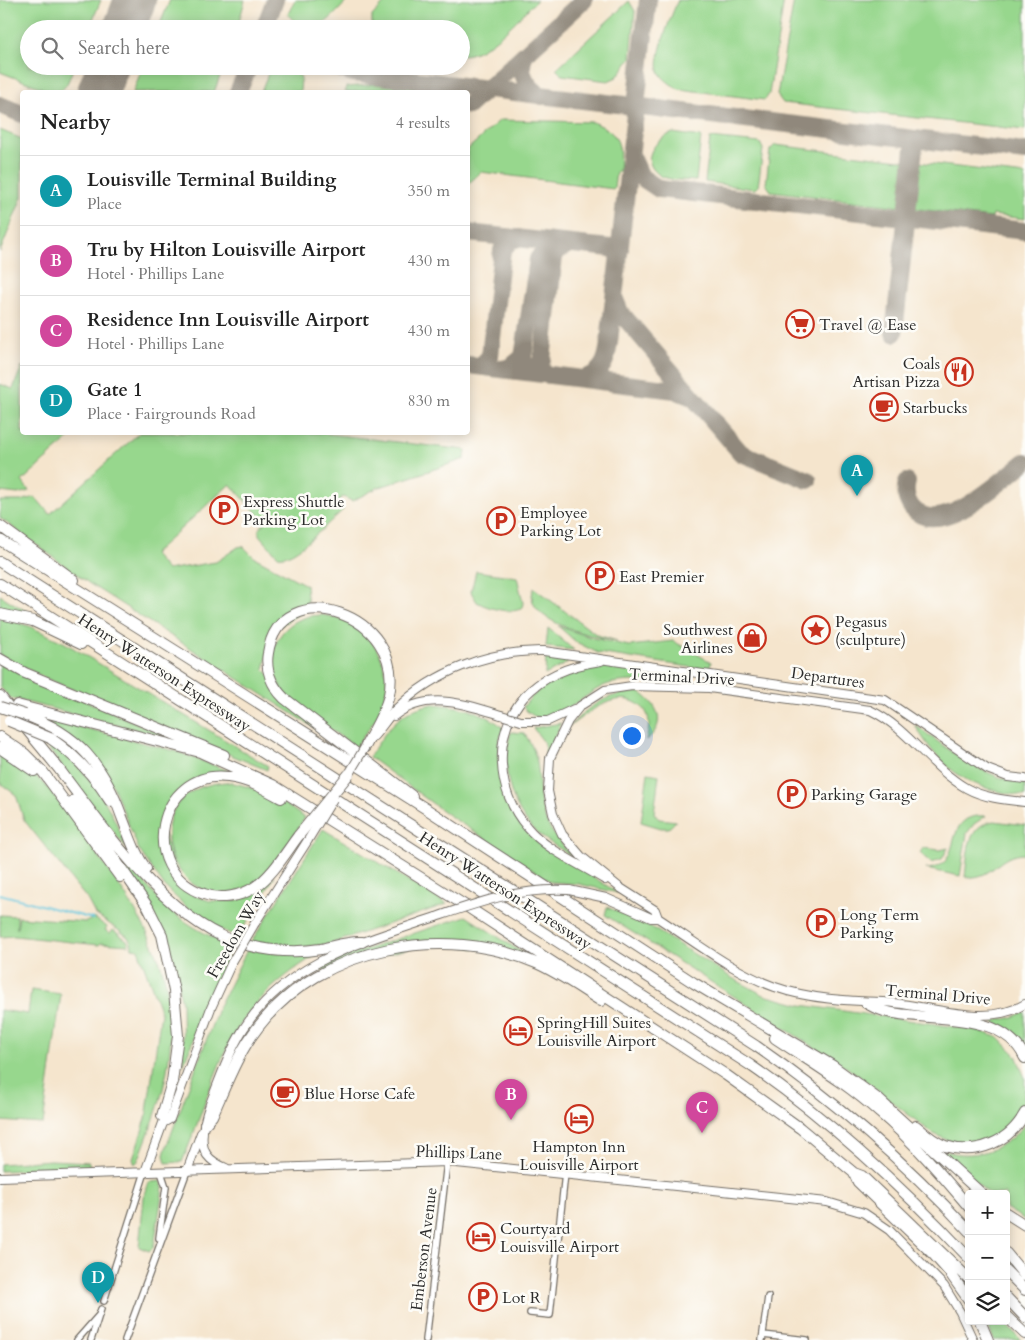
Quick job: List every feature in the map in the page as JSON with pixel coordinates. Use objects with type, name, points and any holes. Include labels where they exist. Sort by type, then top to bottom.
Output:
[{"type":"highway","points":[[0,526],[90,592],[208,667],[215,676]]},
{"type":"highway","points":[[0,540],[428,810],[694,983],[813,1054],[878,1100],[978,1190]]},
{"type":"highway","name":"Henry Watterson Expressway","points":[[0,562],[756,1046],[812,1086],[876,1139],[919,1178],[965,1227]]},
{"type":"highway","name":"Henry Watterson Expressway","points":[[0,584],[780,1085],[840,1132],[891,1177],[965,1254]]},
{"type":"highway","points":[[365,747],[389,695],[390,672],[381,644],[366,627],[344,614],[319,610],[293,616],[279,628],[269,646],[268,669],[276,688],[284,698],[402,787],[428,810]]},
{"type":"highway","points":[[0,614],[33,621],[71,638],[203,722],[220,725]]},
{"type":"highway","points":[[0,659],[32,676],[238,760],[255,769],[297,801]]},
{"type":"highway","points":[[0,696],[42,751],[149,882],[199,923],[245,945],[279,950],[307,950],[353,941],[362,942]]},
{"type":"highway","points":[[0,700],[200,752],[253,775],[319,814],[466,906],[766,1102],[854,1173],[862,1176],[965,1275]]},
{"type":"highway","points":[[0,707],[25,715],[68,736],[92,758],[110,786],[131,845],[155,885]]},
{"type":"highway","points":[[4,719],[50,738],[72,754],[99,782],[124,825]]},
{"type":"highway","points":[[0,737],[36,764],[58,789],[62,799]]},
{"type":"highway","points":[[0,748],[26,764],[62,799],[130,890],[162,946],[174,991],[178,1036],[172,1082],[163,1120]]},
{"type":"highway","points":[[42,751],[148,907],[162,935],[162,946]]},
{"type":"highway","points":[[319,814],[304,810],[257,786],[236,778],[218,777],[196,782],[178,796],[170,807],[162,831],[166,857],[178,878],[199,892],[222,897],[238,895],[261,883],[304,838],[349,774]]},
{"type":"highway","points":[[205,1124],[212,1116],[242,1050],[269,1014],[289,996],[315,978],[347,962],[378,952],[405,946],[435,943],[492,949],[536,963],[606,1004],[620,1008]]},
{"type":"highway","points":[[694,983],[702,992],[831,1074],[869,1103],[925,1155],[965,1202]]},
{"type":"highway","points":[[866,1003],[883,1011],[988,1026],[1008,1036],[1025,1058]]},
{"type":"highway","points":[[878,1100],[892,1107],[933,1140],[944,1145],[965,1149],[977,1149],[1000,1140],[1017,1126],[1025,1113]]},
{"type":"highway","points":[[854,1173],[858,1182],[950,1273],[965,1294]]},
{"type":"highway","points":[[1010,1216],[1025,1225]]},
{"type":"highway","points":[[1010,1258],[1025,1276]]},
{"type":"highway","points":[[1010,1275],[1025,1290]]},
{"type":"highway","points":[[1010,1301],[1025,1317]]},
{"type":"highway","points":[[1010,1320],[1025,1334]]},
{"type":"highway","points":[[982,1325],[988,1340]]},
{"type":"main road","name":"Departures","points":[[383,726],[398,707],[433,680],[480,660],[514,652],[535,651],[582,655],[885,700],[987,769],[1002,775],[1025,779]]},
{"type":"main road","points":[[606,660],[564,670],[542,682],[525,696],[512,715],[504,738],[501,763],[511,802],[532,833],[619,887]]},
{"type":"main road","name":"Terminal Drive","points":[[658,918],[655,910],[619,887],[569,844],[557,824],[550,803],[548,775],[554,747],[568,720],[584,703],[605,690],[622,686],[709,688],[870,710],[890,722],[946,773],[966,788],[991,797],[1025,802]]},
{"type":"main road","points":[[349,774],[365,747],[383,726],[400,712],[429,700],[451,702],[522,721],[548,722],[560,718],[584,703]]},
{"type":"main road","name":"Freedom Way","points":[[145,1172],[163,1120],[170,1119],[211,1008],[232,962],[304,838]]},
{"type":"main road","name":"Terminal Drive","points":[[205,1124],[206,1113],[227,1059],[244,1028],[257,1011],[282,986],[300,972],[330,955],[362,942],[507,894],[545,890],[569,890],[606,898],[651,918],[658,918],[747,975],[775,987],[801,994],[866,1003],[884,1002],[980,1014],[1008,1011],[1025,1004]]},
{"type":"main road","points":[[205,1124],[203,1145],[207,1155],[228,1169]]},
{"type":"main road","points":[[187,1171],[205,1124]]},
{"type":"main road","name":"Phillips Lane","points":[[0,1177],[447,1162],[566,1173],[827,1202],[856,1209],[872,1217],[889,1230],[933,1274],[960,1312],[973,1340]]},
{"type":"street","name":"Emberson Avenue","points":[[426,1340],[447,1162]]},
{"type":"street","points":[[125,1340],[187,1171]]},
{"type":"street","points":[[104,1301],[145,1172]]},
{"type":"street","points":[[158,1248],[166,1187],[161,1172]]},
{"type":"street","points":[[530,1313],[550,1315],[566,1173]]},
{"type":"street","points":[[768,1297],[763,1337],[807,1340]]},
{"type":"street","points":[[78,1340],[100,1312],[91,1340]]},
{"type":"green space","points":[[0,0],[101,0],[93,20],[20,20],[20,75],[70,75],[67,84],[61,90],[47,90],[0,72]]},
{"type":"green space","points":[[170,0],[245,0],[239,20],[162,20]]},
{"type":"green space","points":[[295,0],[348,0],[328,20],[293,20],[288,14]]},
{"type":"green space","points":[[387,0],[537,0],[502,35],[470,54],[470,20],[372,20],[372,16]]},
{"type":"green space","points":[[678,0],[784,0],[769,94],[765,100],[679,89],[662,77],[658,65],[659,56],[664,36]]},
{"type":"green space","points":[[794,0],[1025,0],[1025,130],[783,103],[777,95]]},
{"type":"green space","points":[[629,1],[635,11],[631,58],[617,77],[608,81],[562,75],[556,69]]},
{"type":"green space","points":[[140,75],[221,75],[215,90],[134,90]]},
{"type":"green space","points":[[267,75],[299,75],[301,78],[300,90],[262,90]]},
{"type":"green space","points":[[378,84],[408,87],[415,90],[346,90],[347,87]]},
{"type":"green space","points":[[500,120],[593,122],[609,131],[617,141],[620,154],[619,172],[616,172],[614,189],[481,172],[470,182],[470,147]]},
{"type":"green space","points":[[0,130],[20,138],[20,202],[0,252]]},
{"type":"green space","points":[[673,133],[701,137],[696,181],[666,178],[652,168],[650,155],[652,149],[662,139]]},
{"type":"green space","points":[[710,138],[760,143],[763,149],[758,187],[754,189],[705,182]]},
{"type":"green space","points":[[775,145],[1025,175],[1025,219],[993,215],[992,218],[771,191],[766,184],[770,150]]},
{"type":"green space","points":[[20,371],[20,435],[73,435],[22,481],[29,491],[18,494],[0,492],[0,384],[13,389]]},
{"type":"green space","points":[[137,435],[337,435],[466,450],[465,459],[377,488],[352,501],[343,497],[339,500],[343,510],[302,546],[285,556],[278,556],[259,535],[259,529],[265,522],[230,484],[153,554],[167,570],[216,562],[238,547],[243,546],[254,557],[306,585],[308,608],[274,630],[264,669],[321,732],[90,584],[0,518],[0,501],[21,501],[35,497],[50,514]]},
{"type":"green space","points":[[476,571],[517,577],[523,603],[522,608],[506,611],[477,602],[471,592]]},
{"type":"green space","points":[[534,588],[597,635],[617,641],[578,632],[548,618],[538,610],[532,600]]},
{"type":"green space","points":[[0,595],[42,621],[0,611]]},
{"type":"green space","points":[[323,615],[345,620],[365,634],[379,653],[386,675],[387,686],[381,709],[356,747],[309,715],[281,687],[274,671],[273,654],[284,631],[299,620]]},
{"type":"green space","points":[[0,618],[29,626],[65,643],[268,766],[267,770],[45,678],[0,655]]},
{"type":"green space","points":[[558,626],[593,638],[629,646],[673,641],[711,662],[709,670],[598,653],[576,642]]},
{"type":"green space","points":[[548,628],[574,650],[546,647]]},
{"type":"green space","points":[[546,656],[567,658],[567,663],[545,675]]},
{"type":"green space","points":[[0,664],[176,740],[10,698],[0,687]]},
{"type":"green space","points":[[605,665],[685,676],[679,683],[638,681],[613,683],[602,687],[556,715],[545,718],[534,716],[523,707],[549,682],[569,672]]},
{"type":"green space","points":[[639,692],[651,702],[658,714],[657,727],[646,740],[649,723],[647,714],[642,707],[633,701],[624,699],[605,703],[570,726],[593,706],[609,697]]},
{"type":"green space","points":[[433,704],[471,710],[489,718],[504,729],[499,740],[499,759],[511,810],[517,820],[525,830],[562,857],[618,893],[579,884],[551,882],[447,814],[369,757],[388,730],[402,716],[421,707]]},
{"type":"green space","points":[[42,717],[175,751],[245,777],[197,779],[160,823],[181,887],[193,895],[210,901],[234,901],[250,896],[275,876],[238,937],[215,927],[193,913],[165,887],[139,850],[113,786]]},
{"type":"green space","points":[[561,723],[547,758],[543,741],[533,728]]},
{"type":"green space","points":[[915,725],[954,753],[993,775],[1025,784],[1025,796],[989,789],[960,776],[936,755]]},
{"type":"green space","points":[[511,732],[524,733],[531,745],[538,765],[540,795],[545,818],[550,828],[571,856],[537,833],[518,808],[509,784],[507,771],[506,758]]},
{"type":"green space","points":[[40,738],[71,759],[94,785],[104,799],[127,849]]},
{"type":"green space","points":[[0,752],[32,773],[58,801],[116,880],[133,907],[159,959],[166,986],[170,1015],[170,1047],[160,1101],[138,1161],[135,1164],[133,1158],[146,1119],[161,1013],[138,949],[132,948],[127,936],[95,914],[87,899],[24,820],[16,795],[0,783]]},
{"type":"green space","points":[[648,773],[659,775],[654,813],[659,819],[676,821],[669,828],[661,828],[641,822]]},
{"type":"green space","points":[[225,782],[257,790],[305,818],[266,874],[260,879],[231,893],[206,891],[186,878],[172,857],[168,833],[174,810],[192,792]]},
{"type":"green space","points":[[986,816],[974,824],[967,833],[960,876],[926,869],[939,866],[946,860],[962,822],[971,817]]},
{"type":"green space","points":[[994,821],[1025,825],[1025,854],[1008,858],[983,875],[965,877],[968,850],[973,834],[978,828]]},
{"type":"green space","points":[[323,829],[447,904],[330,944],[292,948],[251,942]]},
{"type":"green space","points":[[108,840],[157,897],[176,915],[197,929],[233,946],[218,975],[183,1066],[182,1003],[168,944]]},
{"type":"green space","points":[[923,848],[940,850],[948,848],[942,859],[931,863],[920,853]]},
{"type":"green space","points":[[607,907],[651,927],[732,978],[764,995],[801,1005],[977,1030],[999,1038],[1016,1055],[1025,1078],[1024,1100],[1010,1124],[993,1137],[975,1143],[949,1141],[932,1133],[855,1073],[605,915]]},
{"type":"green space","points":[[0,915],[17,916],[17,929],[19,917],[86,922],[94,918],[107,927],[105,930],[110,933],[113,930],[127,940],[129,945],[101,943],[99,945],[15,936],[0,937]]},
{"type":"green space","points":[[466,916],[529,957],[435,942],[312,973],[343,957]]},
{"type":"green space","points":[[247,950],[316,955],[285,977],[261,999],[242,1022],[228,1045],[182,1162],[166,1163],[164,1155],[166,1148],[219,1006]]},
{"type":"green space","points":[[31,990],[61,994],[43,1124],[0,1121],[0,1010],[28,1014]]},
{"type":"green space","points":[[1025,1012],[1025,1048],[1012,1032],[992,1021],[1010,1018]]},
{"type":"green space","points":[[1025,1124],[1025,1220],[1010,1211],[1010,1190],[984,1190],[939,1150],[961,1154],[980,1153],[1005,1143]]},
{"type":"green space","points":[[51,1160],[89,1162],[90,1168],[0,1171],[0,1164]]},
{"type":"green space","points":[[161,1181],[163,1187],[155,1241],[153,1248],[149,1251],[139,1247],[144,1197],[149,1182]]},
{"type":"green space","points":[[988,1325],[1006,1325],[1021,1340],[994,1340]]},
{"type":"waterway","points":[[0,894],[93,919]]},
{"type":"taxiway","points":[[267,20],[275,0]]},
{"type":"taxiway","points":[[470,104],[584,0]]},
{"type":"taxiway","points":[[470,365],[583,379],[592,376],[603,365],[609,342],[648,0]]},
{"type":"taxiway","points":[[525,54],[522,66],[524,78],[531,88],[542,96]]},
{"type":"taxiway","points":[[239,90],[245,75]]},
{"type":"taxiway","points":[[370,75],[1025,152]]},
{"type":"taxiway","points":[[0,105],[20,113]]},
{"type":"taxiway","points":[[894,333],[915,139]]},
{"type":"taxiway","points":[[632,157],[641,177],[659,189],[1025,231]]},
{"type":"taxiway","points":[[470,233],[620,249]]},
{"type":"taxiway","points":[[477,366],[483,364],[490,356],[502,250],[511,240],[519,238]]},
{"type":"taxiway","points":[[502,369],[511,367],[523,357],[538,259],[545,250],[559,243]]},
{"type":"taxiway","points":[[528,372],[536,368],[542,360],[554,257],[557,251],[569,244]]},
{"type":"taxiway","points":[[614,297],[620,312],[741,453],[808,480]]},
{"type":"taxiway","points":[[583,379],[675,390],[692,397]]},
{"type":"taxiway","points":[[907,482],[906,496],[912,508],[924,516],[938,517],[970,504],[987,493],[1025,462]]},
{"type":"runway","points":[[127,20],[135,0]]},
{"type":"runway","points":[[99,90],[105,75]]},
{"type":"place","name":"Travel @ Ease","points":[[800,324]]},
{"type":"place","name":"Coals Artisan Pizza","points":[[959,372]]},
{"type":"place","name":"Starbucks","points":[[884,407]]},
{"type":"place","name":"Louisville Terminal Building","points":[[857,496]]},
{"type":"place","name":"Express Shuttle Parking Lot","points":[[224,510]]},
{"type":"place","name":"Employee Parking Lot","points":[[501,521]]},
{"type":"place","name":"East Premier","points":[[600,576]]},
{"type":"place","name":"Pegasus (sculpture)","points":[[816,630]]},
{"type":"place","name":"Southwest Airlines","points":[[752,638]]},
{"type":"place","name":"Parking Garage","points":[[792,794]]},
{"type":"place","name":"Long Term Parking","points":[[821,923]]},
{"type":"place","name":"SpringHill Suites Louisville Airport","points":[[518,1031]]},
{"type":"place","name":"Blue Horse Cafe","points":[[285,1093]]},
{"type":"place","name":"Hampton Inn Louisville Airport","points":[[579,1119]]},
{"type":"place","name":"Tru by Hilton Louisville Airport","points":[[511,1120]]},
{"type":"place","name":"Residence Inn Louisville Airport","points":[[702,1133]]},
{"type":"place","name":"Courtyard Louisville Airport","points":[[481,1237]]},
{"type":"place","name":"Lot R","points":[[483,1297]]},
{"type":"place","name":"Gate 1","points":[[98,1303]]}]
